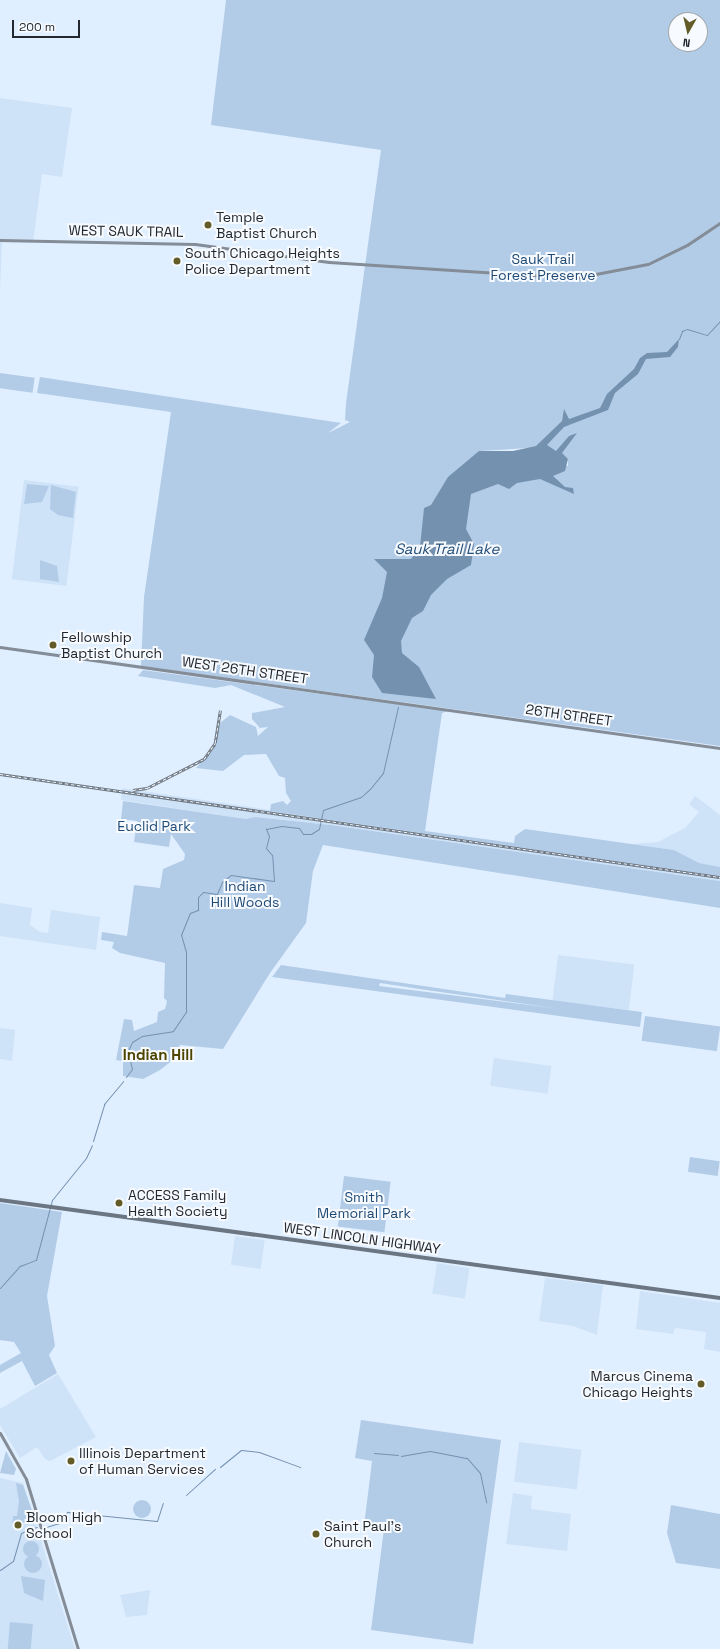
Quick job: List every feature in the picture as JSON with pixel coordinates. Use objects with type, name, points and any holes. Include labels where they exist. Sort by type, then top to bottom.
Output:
[{"type":"main road","name":"WEST SAUK TRAIL","points":[[0,240],[195,244],[329,262],[555,278],[618,272],[676,251],[720,223]]},
{"type":"main road","name":"WEST 26TH STREET","points":[[0,647],[415,704]]},
{"type":"main road","name":"26TH STREET","points":[[415,704],[720,748]]},
{"type":"main road","name":"WEST LINCOLN HIGHWAY","points":[[0,1200],[720,1298]]},
{"type":"main road","points":[[0,1434],[26,1479],[78,1649]]},
{"type":"shaded area","points":[[0,98],[72,108],[62,177],[42,174],[33,243],[2,242],[0,292]]},
{"type":"shaded area","points":[[24,480],[79,487],[66,586],[12,579]]},
{"type":"shaded area","points":[[122,788],[720,876],[720,881],[331,825],[255,817],[246,819],[121,800]]},
{"type":"shaded area","points":[[695,796],[720,815],[720,867],[699,863],[674,850],[633,844],[658,842],[685,828],[699,812],[689,804]]},
{"type":"shaded area","points":[[0,903],[32,908],[30,925],[40,932],[48,933],[51,910],[100,917],[96,950],[0,936]]},
{"type":"shaded area","points":[[558,955],[634,964],[629,1010],[552,1001]]},
{"type":"shaded area","points":[[0,1028],[15,1030],[12,1061],[0,1059]]},
{"type":"shaded area","points":[[494,1058],[551,1066],[548,1094],[490,1086]]},
{"type":"shaded area","points":[[235,1236],[265,1240],[261,1269],[231,1265]]},
{"type":"shaded area","points":[[437,1263],[470,1268],[465,1299],[432,1294]]},
{"type":"shaded area","points":[[545,1278],[603,1285],[597,1335],[573,1326],[539,1321]]},
{"type":"shaded area","points":[[640,1291],[720,1303],[720,1352],[704,1349],[706,1332],[675,1328],[673,1334],[636,1329]]},
{"type":"shaded area","points":[[58,1374],[96,1437],[50,1461],[45,1459],[37,1447],[20,1458],[0,1425],[0,1409]]},
{"type":"shaded area","points":[[519,1442],[582,1450],[577,1489],[514,1482]]},
{"type":"shaded area","name":"Bloom High School","points":[[0,1478],[23,1483],[75,1649],[0,1649]]},
{"type":"shaded area","points":[[513,1493],[532,1496],[531,1509],[571,1514],[567,1551],[506,1544]]},
{"type":"shaded area","points":[[150,1590],[147,1615],[126,1617],[120,1595]]},
{"type":"green space","name":"Sauk Trail Forest Preserve","points":[[226,0],[720,0],[720,746],[141,666],[144,597],[171,412],[37,393],[40,377],[341,423],[328,433],[350,422],[345,420],[346,403],[381,150],[211,125]],"holes":[[[528,448],[556,451],[568,459],[568,466],[480,451]]]},
{"type":"green space","points":[[0,373],[35,378],[33,393],[0,388]]},
{"type":"green space","points":[[27,484],[49,486],[42,502],[24,504]]},
{"type":"green space","points":[[51,485],[76,492],[73,518],[58,515],[50,509]]},
{"type":"green space","points":[[40,560],[57,566],[59,582],[40,579]]},
{"type":"green space","points":[[143,670],[448,711],[442,713],[425,831],[514,843],[515,836],[525,829],[674,850],[699,863],[720,867],[720,876],[270,811],[271,804],[283,801],[287,805],[291,801],[286,793],[285,778],[279,776],[266,754],[244,755],[223,771],[196,768],[213,750],[220,723],[230,715],[256,727],[258,736],[268,727],[260,728],[252,719],[252,713],[285,707],[231,685],[215,688],[138,676]]},
{"type":"green space","points":[[123,801],[246,819],[255,817],[331,825],[720,881],[720,908],[323,845],[313,871],[306,923],[270,973],[223,1049],[180,1045],[173,1060],[160,1070],[143,1079],[123,1076],[123,1061],[116,1060],[124,1019],[132,1020],[134,1031],[157,1022],[158,1012],[165,1009],[167,1001],[164,998],[165,963],[120,953],[112,948],[114,942],[101,940],[102,932],[127,936],[134,885],[160,888],[163,869],[184,860],[185,854],[171,834],[169,847],[134,842],[137,821],[121,819]]},
{"type":"green space","points":[[281,965],[505,998],[506,994],[642,1012],[640,1027],[272,977]],"holes":[[[380,983],[561,1009],[379,986]]]},
{"type":"green space","points":[[645,1016],[720,1027],[717,1051],[642,1041]]},
{"type":"green space","points":[[690,1157],[720,1161],[718,1176],[688,1172]]},
{"type":"green space","name":"Smith Memorial Park","points":[[344,1176],[391,1182],[384,1232],[338,1227]]},
{"type":"green space","points":[[0,1203],[62,1212],[47,1296],[55,1346],[49,1355],[57,1373],[35,1386],[22,1361],[0,1373],[0,1365],[21,1353],[14,1342],[0,1340]]},
{"type":"green space","points":[[361,1420],[501,1440],[473,1644],[371,1630],[384,1529],[364,1526],[372,1461],[355,1458]]},
{"type":"green space","points":[[6,1451],[16,1469],[14,1475],[0,1473]]},
{"type":"green space","points":[[16,1483],[23,1485],[35,1519],[16,1525],[12,1524],[13,1516],[17,1516],[19,1501]]},
{"type":"green space","points":[[138,1500],[146,1500],[151,1505],[149,1516],[146,1518],[138,1518],[133,1513],[133,1505]]},
{"type":"green space","points":[[671,1505],[720,1514],[720,1569],[676,1563],[667,1533]]},
{"type":"green space","points":[[31,1541],[37,1543],[39,1549],[37,1555],[31,1557],[25,1555],[23,1549],[25,1543]]},
{"type":"green space","points":[[33,1555],[39,1558],[42,1564],[39,1570],[33,1573],[27,1570],[24,1564],[27,1558]]},
{"type":"green space","points":[[21,1576],[45,1580],[43,1601],[24,1593]]},
{"type":"green space","points":[[10,1622],[33,1624],[31,1649],[8,1649]]},
{"type":"water","name":"Sauk Trail Lake","points":[[679,339],[678,347],[670,357],[646,359],[638,374],[615,393],[608,410],[564,427],[547,445],[556,451],[569,436],[577,433],[562,453],[568,459],[565,471],[553,476],[565,487],[573,488],[574,494],[540,479],[517,483],[509,489],[498,484],[471,494],[466,529],[474,544],[471,565],[447,579],[431,595],[423,611],[412,618],[401,641],[402,653],[419,667],[436,699],[382,693],[372,677],[374,655],[364,640],[382,598],[387,572],[374,559],[411,559],[420,547],[424,508],[431,505],[448,477],[479,451],[513,451],[536,446],[562,421],[564,409],[569,419],[600,408],[607,394],[634,369],[640,358],[647,353],[667,352]]},
{"type":"waterway","points":[[679,339],[682,331],[687,329],[707,335],[720,321]]},
{"type":"waterway","points":[[126,1077],[132,1069],[128,1051],[132,1042],[142,1036],[173,1031],[186,1012],[186,952],[181,935],[190,913],[198,910],[198,897],[203,892],[217,894],[222,882],[231,875],[274,881],[272,855],[266,848],[269,836],[266,829],[282,826],[299,828],[303,834],[311,834],[319,829],[323,810],[361,797],[370,789],[383,773],[398,707]]},
{"type":"waterway","points":[[93,1141],[104,1104],[123,1081]]},
{"type":"waterway","points":[[0,1288],[20,1266],[36,1260],[52,1200],[86,1158],[92,1145]]},
{"type":"waterway","points":[[220,1467],[241,1450],[259,1452],[300,1467]]},
{"type":"waterway","points":[[401,1456],[430,1451],[467,1458],[480,1473],[486,1502]]},
{"type":"waterway","points":[[374,1453],[398,1455]]},
{"type":"waterway","points":[[186,1495],[215,1469]]},
{"type":"waterway","points":[[46,1527],[59,1523],[67,1512],[157,1521],[163,1503]]},
{"type":"waterway","points":[[0,1570],[13,1561],[21,1533],[37,1527]]},
{"type":"railway","points":[[133,790],[147,788],[204,759],[215,743],[220,710]]},
{"type":"railway","points":[[0,774],[720,877]]},
{"type":"place","name":"Temple Baptist Church","points":[[208,225]]},
{"type":"place","name":"South Chicago Heights Police Department","points":[[177,261]]},
{"type":"place","name":"Fellowship Baptist Church","points":[[53,645]]},
{"type":"place","name":"ACCESS Family Health Society","points":[[119,1203]]},
{"type":"place","name":"Marcus Cinema Chicago Heights","points":[[701,1384]]},
{"type":"place","name":"Illinois Department of Human Services","points":[[71,1461]]},
{"type":"place","name":"Bloom High School","points":[[18,1525]]},
{"type":"place","name":"Saint Paul's Church","points":[[316,1534]]},
{"type":"district","name":"Indian Hill","points":[[158,1055]]},
{"type":"park label","name":"Euclid Park","points":[[154,826]]},
{"type":"park label","name":"Indian Hill Woods","points":[[245,894]]}]
